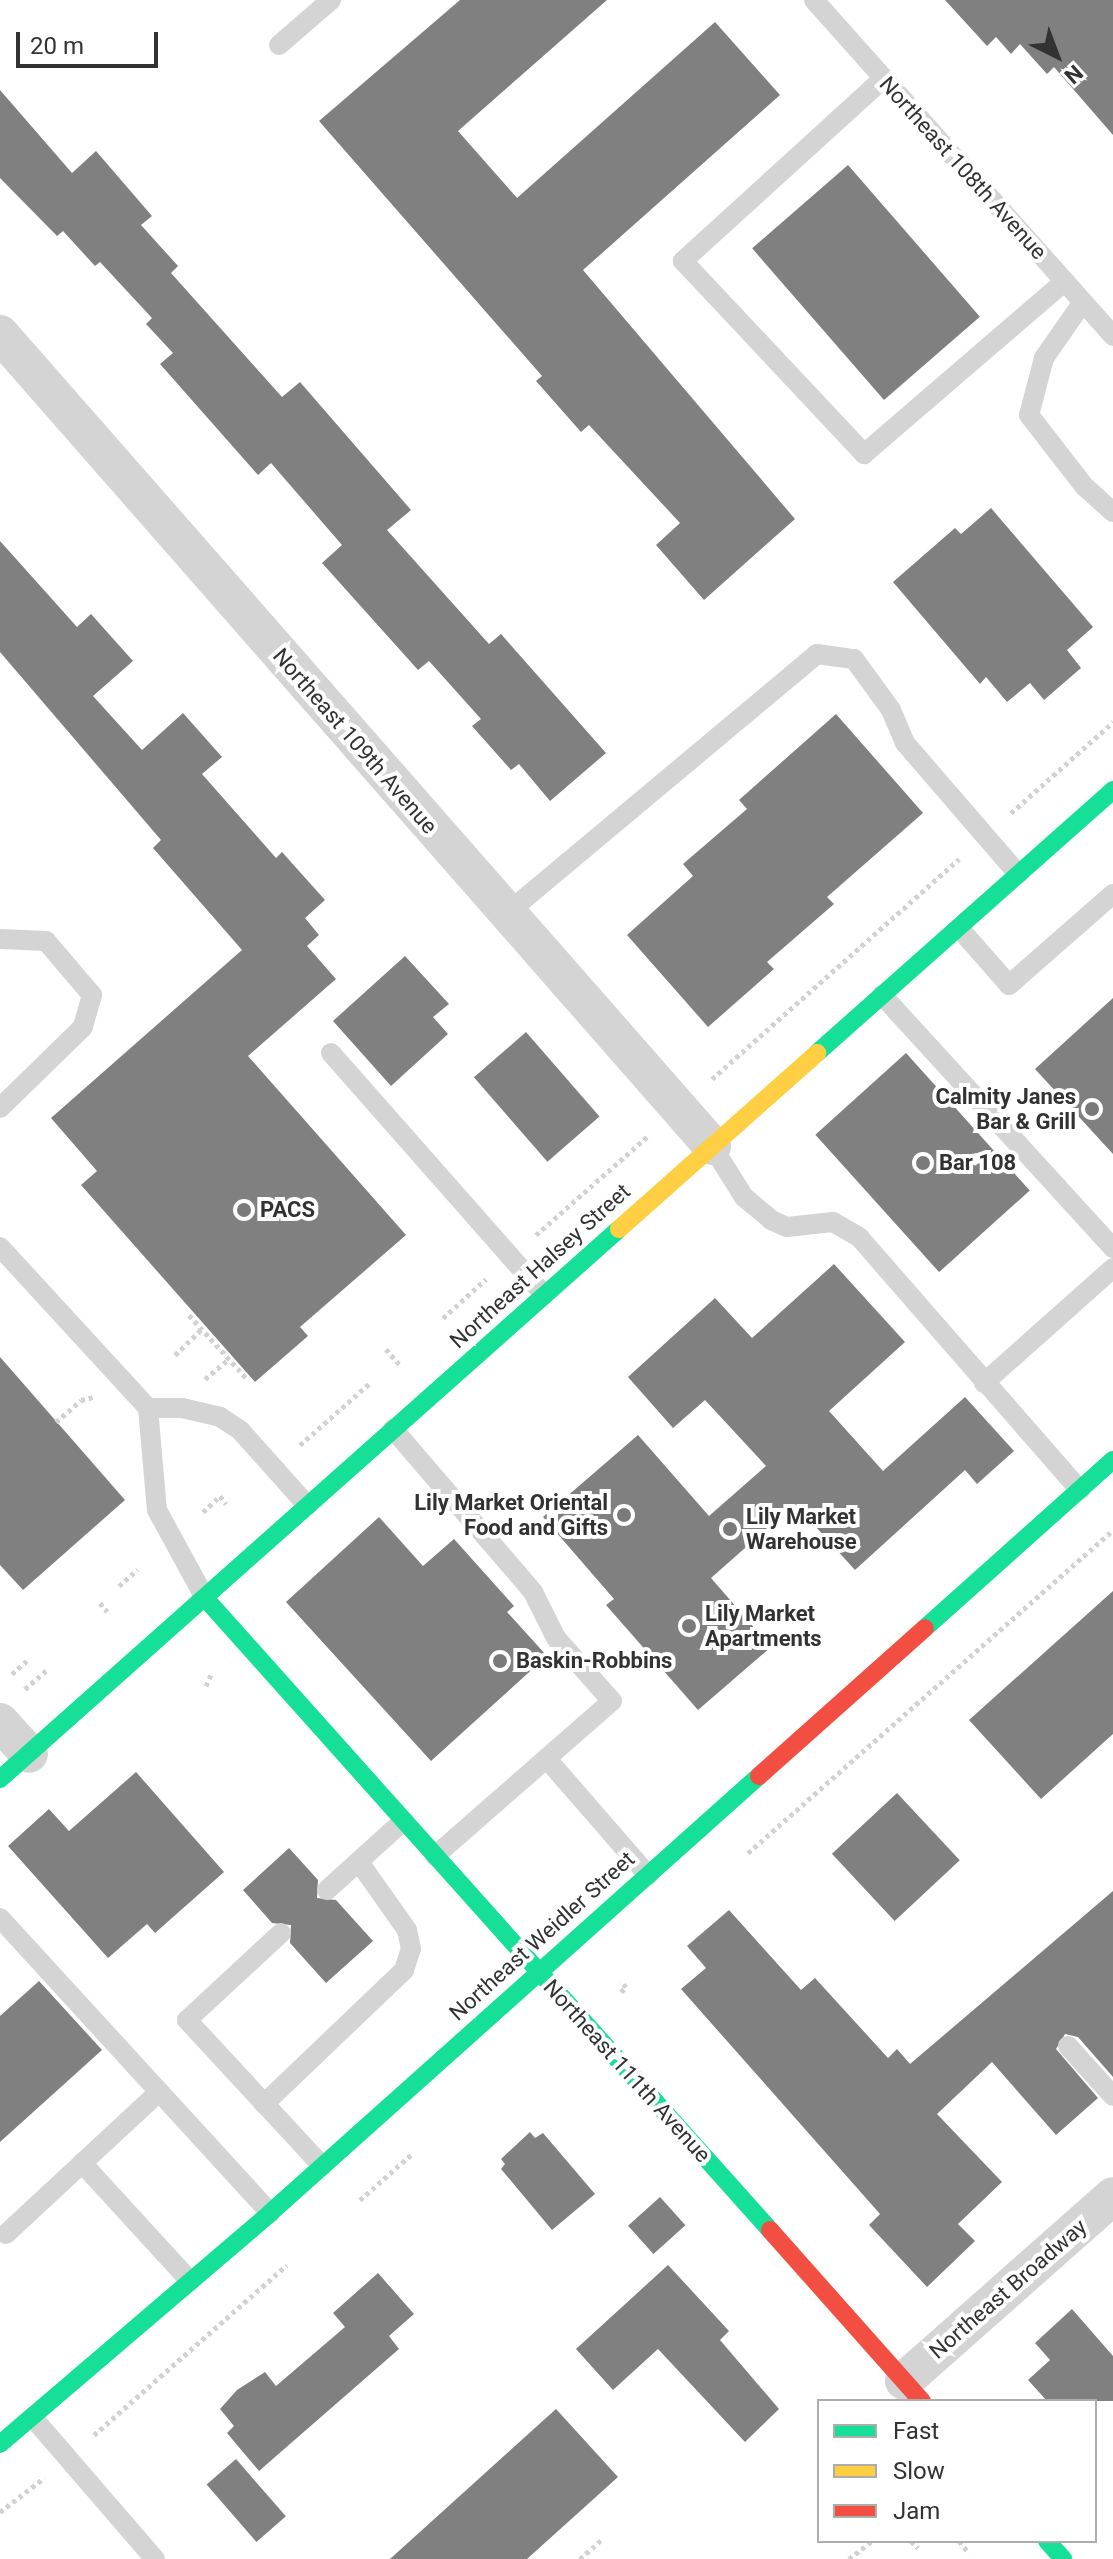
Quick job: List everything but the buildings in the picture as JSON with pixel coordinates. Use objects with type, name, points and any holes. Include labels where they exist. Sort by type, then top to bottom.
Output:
[{"type":"main road","name":"Northeast Halsey Street","points":[[0,1779],[1113,790]]},
{"type":"main road","name":"Northeast Weidler Street","points":[[0,2444],[34,2419],[270,2213],[1113,1460]]},
{"type":"main road","name":"Northeast 111th Avenue","points":[[205,1598],[913,2391]]},
{"type":"main road","points":[[1049,2543],[1063,2559]]},
{"type":"street","name":"Northeast 109th Avenue","points":[[0,334],[712,1146]]},
{"type":"street","points":[[0,1722],[29,1754]]},
{"type":"street","name":"Northeast Broadway","points":[[913,2391],[1113,2196]]},
{"type":"lane","points":[[279,45],[331,0]]},
{"type":"lane","name":"Northeast 108th Avenue","points":[[814,0],[1113,336]]},
{"type":"lane","points":[[884,78],[683,261],[864,454],[1064,282]]},
{"type":"lane","points":[[1083,302],[1044,358],[1029,415],[1084,486],[1113,512]]},
{"type":"lane","points":[[506,914],[817,654],[833,653],[854,659],[891,710],[905,743],[1018,874]]},
{"type":"lane","points":[[959,928],[1009,985],[1113,894]]},
{"type":"lane","points":[[0,939],[46,941],[92,995],[83,1027],[0,1108]]},
{"type":"lane","points":[[882,995],[1113,1248]]},
{"type":"lane","points":[[331,1053],[544,1295]]},
{"type":"lane","points":[[712,1146],[744,1197],[771,1220],[787,1227],[833,1222],[859,1237],[1080,1490]]},
{"type":"lane","points":[[0,1247],[148,1408],[157,1510],[205,1598]]},
{"type":"lane","points":[[984,1383],[1113,1268]]},
{"type":"lane","points":[[148,1408],[182,1408],[220,1417],[240,1430],[307,1505]]},
{"type":"lane","points":[[393,1429],[533,1592],[556,1638],[612,1701],[435,1856]]},
{"type":"lane","points":[[547,1759],[648,1875]]},
{"type":"lane","points":[[327,1890],[403,1821]]},
{"type":"lane","points":[[264,2104],[404,1970],[411,1949],[407,1930],[359,1862]]},
{"type":"lane","points":[[0,1918],[270,2213]]},
{"type":"lane","points":[[281,1933],[187,2020],[322,2166]]},
{"type":"lane","points":[[1068,2046],[1113,2096]]},
{"type":"lane","points":[[6,2234],[159,2092]]},
{"type":"lane","points":[[82,2163],[190,2281]]},
{"type":"lane","points":[[34,2419],[155,2559]]},
{"type":"path","points":[[1013,811],[1113,722]]},
{"type":"path","points":[[709,1082],[955,862]]},
{"type":"path","points":[[543,1229],[655,1129]]},
{"type":"path","points":[[189,1315],[248,1380]]},
{"type":"path","points":[[175,1355],[202,1329]]},
{"type":"path","points":[[386,1349],[393,1357]]},
{"type":"path","points":[[291,1453],[363,1389]]},
{"type":"path","points":[[203,1512],[220,1496],[226,1504]]},
{"type":"path","points":[[767,1837],[1113,1530]]},
{"type":"path","points":[[119,1586],[138,1569]]},
{"type":"path","points":[[100,1603],[107,1611]]},
{"type":"path","points":[[12,1674],[30,1658]]},
{"type":"path","points":[[621,1981],[626,1987]]},
{"type":"path","points":[[99,2430],[299,2254]]},
{"type":"path","points":[[0,2512],[50,2473]]},
{"type":"path","points":[[580,2559],[601,2540]]},
{"type":"path","points":[[849,2559],[869,2543]]},
{"type":"path","points":[[913,2543],[918,2548]]},
{"type":"path","points":[[961,2543],[969,2553]]},
{"type":"traffic: fast","points":[[817,1053],[1113,790]]},
{"type":"traffic: fast","points":[[0,1779],[619,1229]]},
{"type":"traffic: fast","points":[[925,1628],[1113,1460]]},
{"type":"traffic: fast","points":[[205,1598],[770,2230]]},
{"type":"traffic: fast","points":[[0,2444],[270,2213],[759,1776]]},
{"type":"traffic: fast","points":[[1049,2543],[1063,2559]]},
{"type":"traffic: slow","points":[[619,1229],[817,1053]]},
{"type":"traffic: jam","points":[[759,1776],[925,1628]]},
{"type":"traffic: jam","points":[[770,2230],[920,2399]]},
{"type":"place","name":"Calmity Janes Bar & Grill","points":[[1092,1109]]},
{"type":"place","name":"Bar 108","points":[[923,1163]]},
{"type":"place","name":"PACS","points":[[244,1210]]},
{"type":"place","name":"Lily Market Oriental Food and Gifts","points":[[624,1515]]},
{"type":"place","name":"Lily Market Warehouse","points":[[730,1529]]},
{"type":"place","name":"Lily Market Apartments","points":[[689,1626]]},
{"type":"place","name":"Baskin-Robbins","points":[[500,1661]]}]
